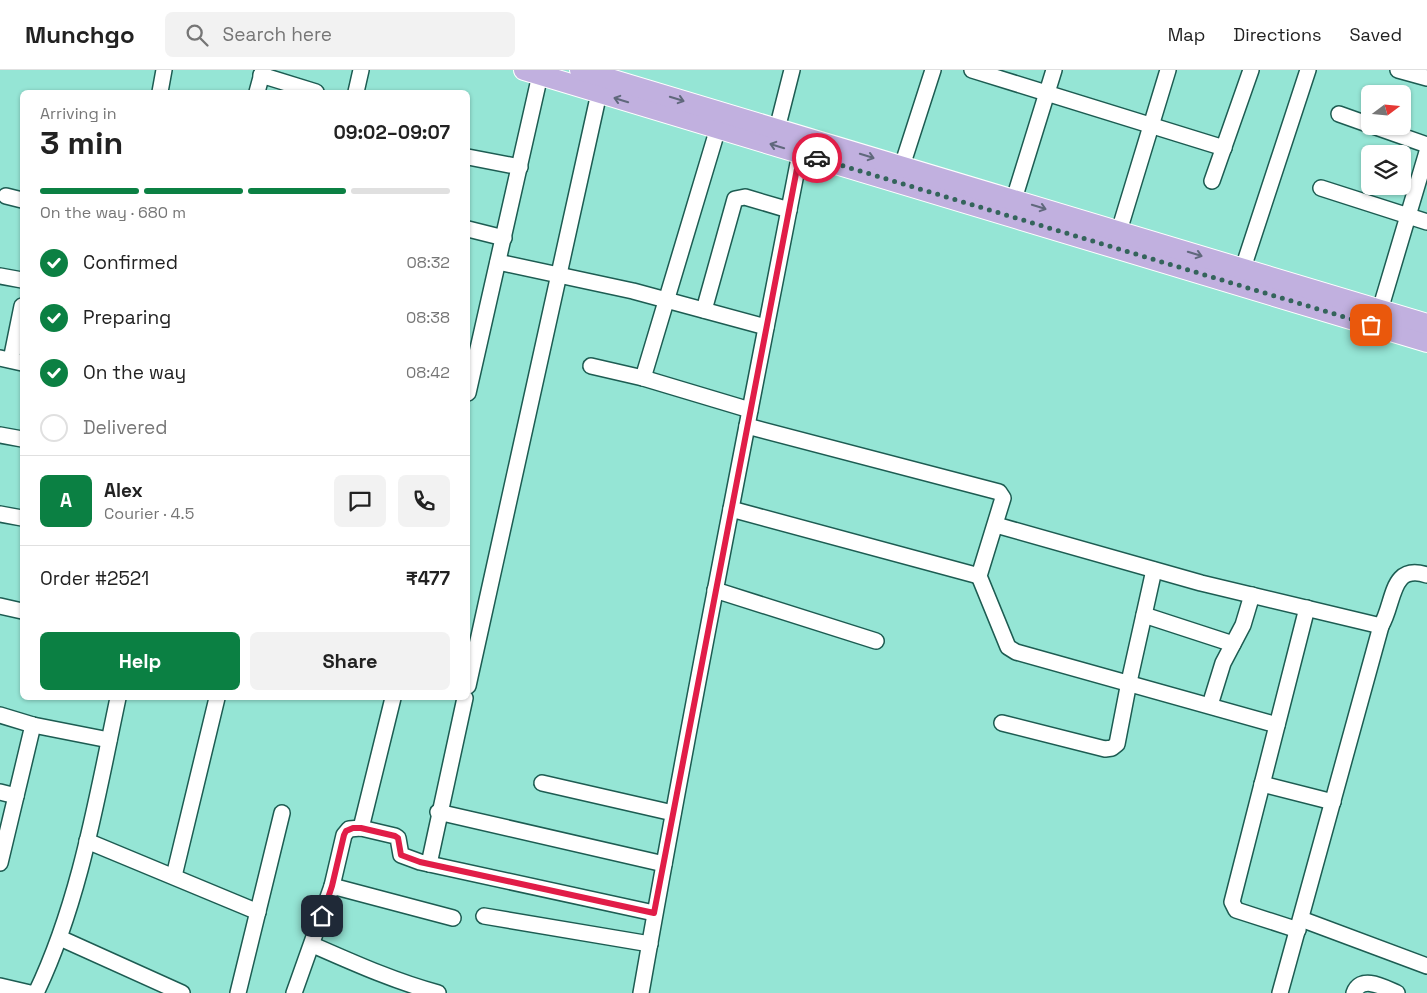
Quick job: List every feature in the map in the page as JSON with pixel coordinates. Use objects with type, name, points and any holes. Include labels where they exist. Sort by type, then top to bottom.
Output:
[{"type":"main road","points":[[580,70],[777,129],[802,145],[1427,342]]},
{"type":"main road","points":[[532,72],[718,128],[902,166],[1427,324]]},
{"type":"street","points":[[160,90],[164,70]]},
{"type":"street","points":[[356,90],[361,70]]},
{"type":"street","points":[[777,129],[792,70]]},
{"type":"street","points":[[902,166],[933,70]]},
{"type":"street","points":[[972,70],[1224,148]]},
{"type":"street","points":[[1014,200],[1054,70]]},
{"type":"street","points":[[1119,231],[1168,70]]},
{"type":"street","points":[[1212,181],[1251,70]]},
{"type":"street","points":[[1243,268],[1308,70]]},
{"type":"street","points":[[1398,70],[1427,78]]},
{"type":"street","points":[[258,90],[262,72],[311,90]]},
{"type":"street","points":[[470,383],[520,167],[532,72]]},
{"type":"street","points":[[470,677],[557,274],[599,93]]},
{"type":"street","points":[[1339,114],[1361,122]]},
{"type":"street","points":[[644,378],[718,128]]},
{"type":"street","points":[[1398,135],[1427,145]]},
{"type":"street","points":[[641,993],[654,913],[730,509],[802,145]]},
{"type":"street","points":[[1380,310],[1427,152]]},
{"type":"street","points":[[470,157],[520,167]]},
{"type":"street","points":[[1321,188],[1427,222]]},
{"type":"street","points":[[6,196],[20,200]]},
{"type":"street","points":[[704,310],[735,199],[739,197],[745,198],[789,210]]},
{"type":"street","points":[[470,230],[504,238]]},
{"type":"street","points":[[498,262],[667,300],[766,327]]},
{"type":"street","points":[[0,276],[20,280]]},
{"type":"street","points":[[11,360],[20,316]]},
{"type":"street","points":[[591,366],[644,378],[750,410]]},
{"type":"street","points":[[747,426],[999,492],[1003,498],[979,576],[1008,647],[1016,652],[1277,725]]},
{"type":"street","points":[[0,435],[20,439]]},
{"type":"street","points":[[730,509],[979,576]]},
{"type":"street","points":[[0,514],[20,518]]},
{"type":"street","points":[[996,525],[1154,570],[1381,626]]},
{"type":"street","points":[[1002,723],[1105,749],[1112,748],[1117,744],[1128,682],[1154,570]]},
{"type":"street","points":[[1280,993],[1381,626],[1398,582],[1403,575],[1410,572],[1427,575]]},
{"type":"street","points":[[715,590],[876,641]]},
{"type":"street","points":[[1210,706],[1223,663],[1243,625],[1252,595]]},
{"type":"street","points":[[0,606],[20,611]]},
{"type":"street","points":[[1307,608],[1232,902],[1233,906],[1236,910],[1300,924],[1427,966]]},
{"type":"street","points":[[1144,615],[1233,644]]},
{"type":"street","points":[[36,993],[60,938],[87,841],[118,700]]},
{"type":"street","points":[[174,876],[217,700]]},
{"type":"street","points":[[361,828],[393,700]]},
{"type":"street","points":[[428,864],[438,812],[465,700]]},
{"type":"street","points":[[0,715],[34,725],[109,740]]},
{"type":"street","points":[[0,863],[34,725]]},
{"type":"street","points":[[542,783],[673,813]]},
{"type":"street","points":[[1262,784],[1333,802]]},
{"type":"street","points":[[0,792],[16,796]]},
{"type":"street","points":[[438,812],[664,864]]},
{"type":"street","points":[[238,993],[282,813]]},
{"type":"street","points":[[294,993],[332,886],[346,831],[353,828],[361,828],[398,838],[401,855],[428,864],[654,913]]},
{"type":"street","points":[[87,841],[258,912]]},
{"type":"street","points":[[332,886],[454,918]]},
{"type":"street","points":[[484,916],[650,944]]},
{"type":"street","points":[[60,938],[182,993]]},
{"type":"street","points":[[312,945],[365,968],[438,993]]},
{"type":"street","points":[[1354,993],[1356,988],[1362,984],[1370,983],[1397,993]]},
{"type":"street","points":[[0,986],[30,993]]},
{"type":"way so far","points":[[817,158],[1371,325]]},
{"type":"route","points":[[322,916],[332,886],[344,835],[346,831],[353,828],[395,836],[398,838],[400,852],[404,858],[654,913],[800,153],[817,158]]}]
